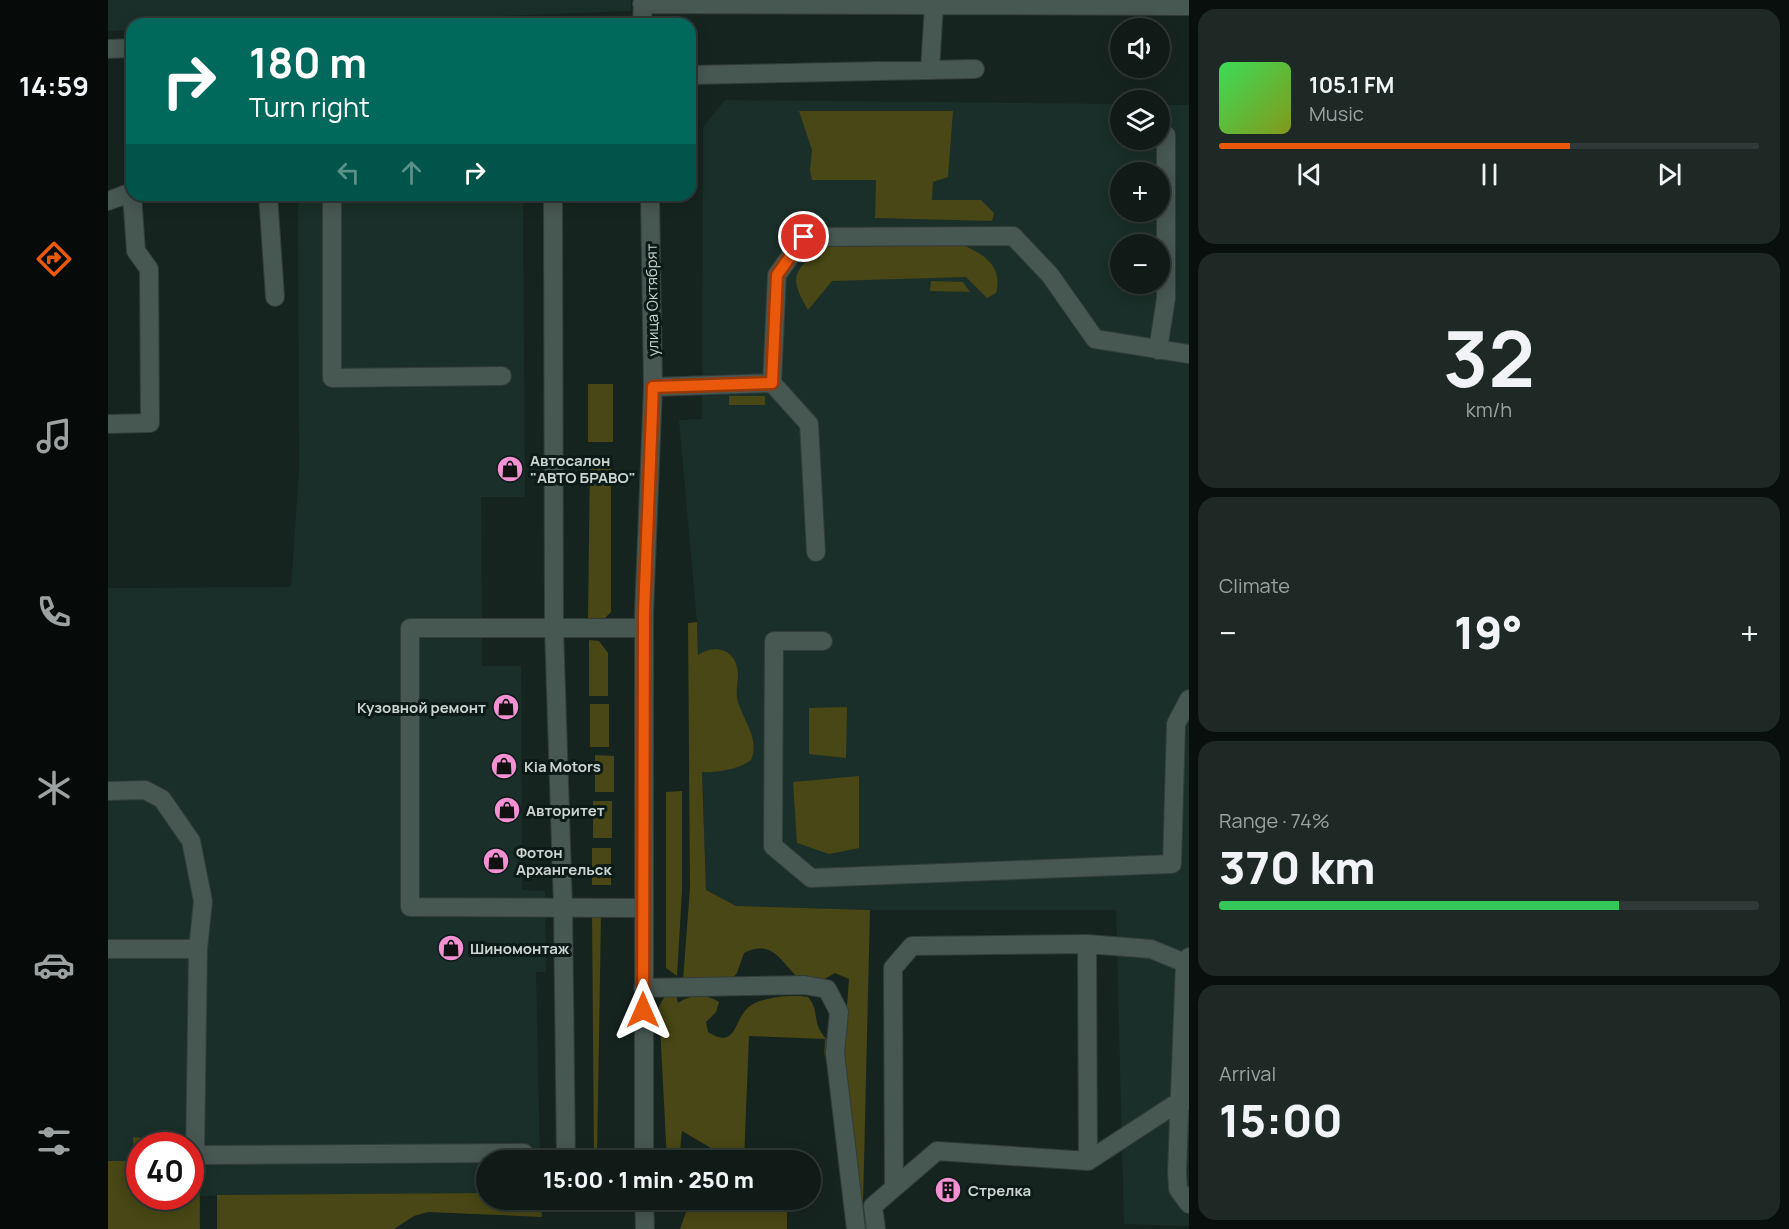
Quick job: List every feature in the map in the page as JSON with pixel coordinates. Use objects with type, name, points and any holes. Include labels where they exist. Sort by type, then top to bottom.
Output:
[{"type":"street","points":[[642,18],[642,2],[1189,6]]},
{"type":"street","points":[[930,70],[934,4]]},
{"type":"street","points":[[108,50],[126,48]]},
{"type":"street","points":[[696,75],[975,69]]},
{"type":"street","points":[[1158,350],[1166,298],[1166,150]]},
{"type":"street","points":[[108,201],[126,195]]},
{"type":"street","points":[[108,424],[150,423],[148,269],[136,251],[133,201]]},
{"type":"street","points":[[268,201],[275,297]]},
{"type":"street","points":[[332,201],[332,378],[502,376]]},
{"type":"street","points":[[553,201],[554,628],[563,907],[566,1150]]},
{"type":"street","name":"улица Октябрят","points":[[644,1150],[644,628],[653,387],[650,201]]},
{"type":"street","points":[[816,552],[809,424],[772,383],[777,275],[804,237],[1013,236],[1050,275],[1095,339],[1189,354]]},
{"type":"street","points":[[653,387],[772,383]]},
{"type":"street","points":[[644,628],[410,628],[410,907],[644,908]]},
{"type":"street","points":[[823,641],[774,641],[773,846],[811,878],[1180,864],[1176,724],[1189,699]]},
{"type":"street","points":[[108,791],[145,790],[162,799],[191,841],[203,901],[198,949],[195,1155],[476,1153]]},
{"type":"street","points":[[1087,944],[1088,1161]]},
{"type":"street","points":[[894,1187],[893,968],[912,946],[1087,944],[1151,949],[1187,960],[1184,1101],[1178,1189],[1189,1204]]},
{"type":"street","points":[[108,948],[198,949]]},
{"type":"street","points":[[643,988],[804,985],[827,989],[839,1012],[835,1053],[856,1229]]},
{"type":"street","points":[[876,1229],[873,1206],[937,1151],[1088,1161],[1184,1101]]},
{"type":"street","points":[[644,1210],[645,1229]]},
{"type":"shaded area","points":[[108,0],[631,0],[631,11],[447,18],[126,18],[126,30],[108,31]]},
{"type":"shaded area","points":[[725,100],[1110,104],[1110,150],[1170,150],[1170,105],[1189,105],[1189,1226],[1124,1224],[1116,910],[870,910],[736,906],[706,891],[697,622],[679,420],[702,419],[703,127]]},
{"type":"shaded area","points":[[799,111],[953,111],[948,177],[933,182],[932,200],[981,200],[994,213],[992,221],[875,218],[876,180],[812,180],[810,170],[812,150]]},
{"type":"shaded area","points":[[298,201],[523,201],[525,497],[481,497],[482,666],[521,666],[522,890],[545,891],[546,972],[536,972],[540,1150],[476,1150],[476,1193],[204,1196],[204,1132],[126,1132],[126,1161],[108,1161],[108,588],[291,587],[299,471]]},
{"type":"shaded area","points":[[963,245],[985,257],[990,263],[997,276],[996,293],[987,298],[966,277],[832,281],[808,310],[796,282],[800,269],[821,247]]},
{"type":"shaded area","points":[[931,281],[963,282],[970,292],[930,291]]},
{"type":"shaded area","points":[[588,384],[613,384],[613,442],[588,442]]},
{"type":"shaded area","points":[[729,396],[765,396],[765,405],[729,405]]},
{"type":"shaded area","points":[[590,459],[611,459],[611,612],[604,619],[588,619]]},
{"type":"shaded area","points":[[697,622],[698,655],[705,651],[718,649],[730,654],[734,659],[738,674],[737,698],[754,745],[751,760],[746,763],[728,770],[702,772],[706,890],[736,906],[870,910],[863,1205],[854,1199],[843,1060],[849,979],[835,973],[821,981],[803,982],[771,951],[755,949],[744,953],[737,973],[731,980],[683,980],[690,888],[688,623]]},
{"type":"shaded area","points":[[589,640],[599,641],[608,653],[608,696],[589,696]]},
{"type":"shaded area","points":[[590,704],[609,704],[609,747],[590,747]]},
{"type":"shaded area","points":[[847,707],[846,758],[809,754],[809,708]]},
{"type":"shaded area","points":[[595,755],[614,756],[614,792],[595,792]]},
{"type":"shaded area","points":[[859,776],[859,848],[829,854],[797,843],[793,782]]},
{"type":"shaded area","points":[[682,791],[682,891],[677,976],[666,968],[666,792]]},
{"type":"shaded area","points":[[593,801],[612,801],[612,838],[593,838]]},
{"type":"shaded area","points":[[592,848],[611,848],[611,885],[592,885]]},
{"type":"shaded area","points":[[592,913],[601,914],[597,1150],[594,1150]]},
{"type":"shaded area","points":[[667,993],[676,995],[678,1003],[698,996],[719,1002],[716,1012],[706,1022],[708,1032],[725,1038],[734,1031],[745,1011],[755,1003],[769,998],[808,997],[814,1008],[819,1028],[827,1040],[824,1058],[825,1039],[749,1036],[744,1150],[714,1150],[682,1131],[680,1150],[666,1150],[659,1006]]},
{"type":"shaded area","points":[[108,1161],[126,1161],[126,1210],[200,1210],[200,1229],[108,1229]]},
{"type":"shaded area","points":[[476,1193],[476,1210],[542,1210],[542,1217],[428,1212],[414,1216],[394,1229],[217,1229],[217,1195]]},
{"type":"shaded area","points":[[787,1210],[787,1229],[680,1229],[686,1212]]},
{"type":"place","name":"Автосалон \"АВТО БРАВО\"","points":[[510,469]]},
{"type":"place","name":"Кузовной ремонт","points":[[506,707]]},
{"type":"place","name":"Kia Motors","points":[[504,766]]},
{"type":"place","name":"Авторитет","points":[[507,810]]},
{"type":"place","name":"Фотон Архангельск","points":[[496,861]]},
{"type":"place","name":"Шиномонтаж","points":[[451,948]]},
{"type":"place","name":"Стрелка","points":[[948,1190]]},
{"type":"route","points":[[643,1010],[644,613],[653,387],[772,383],[777,275],[804,237]]}]
